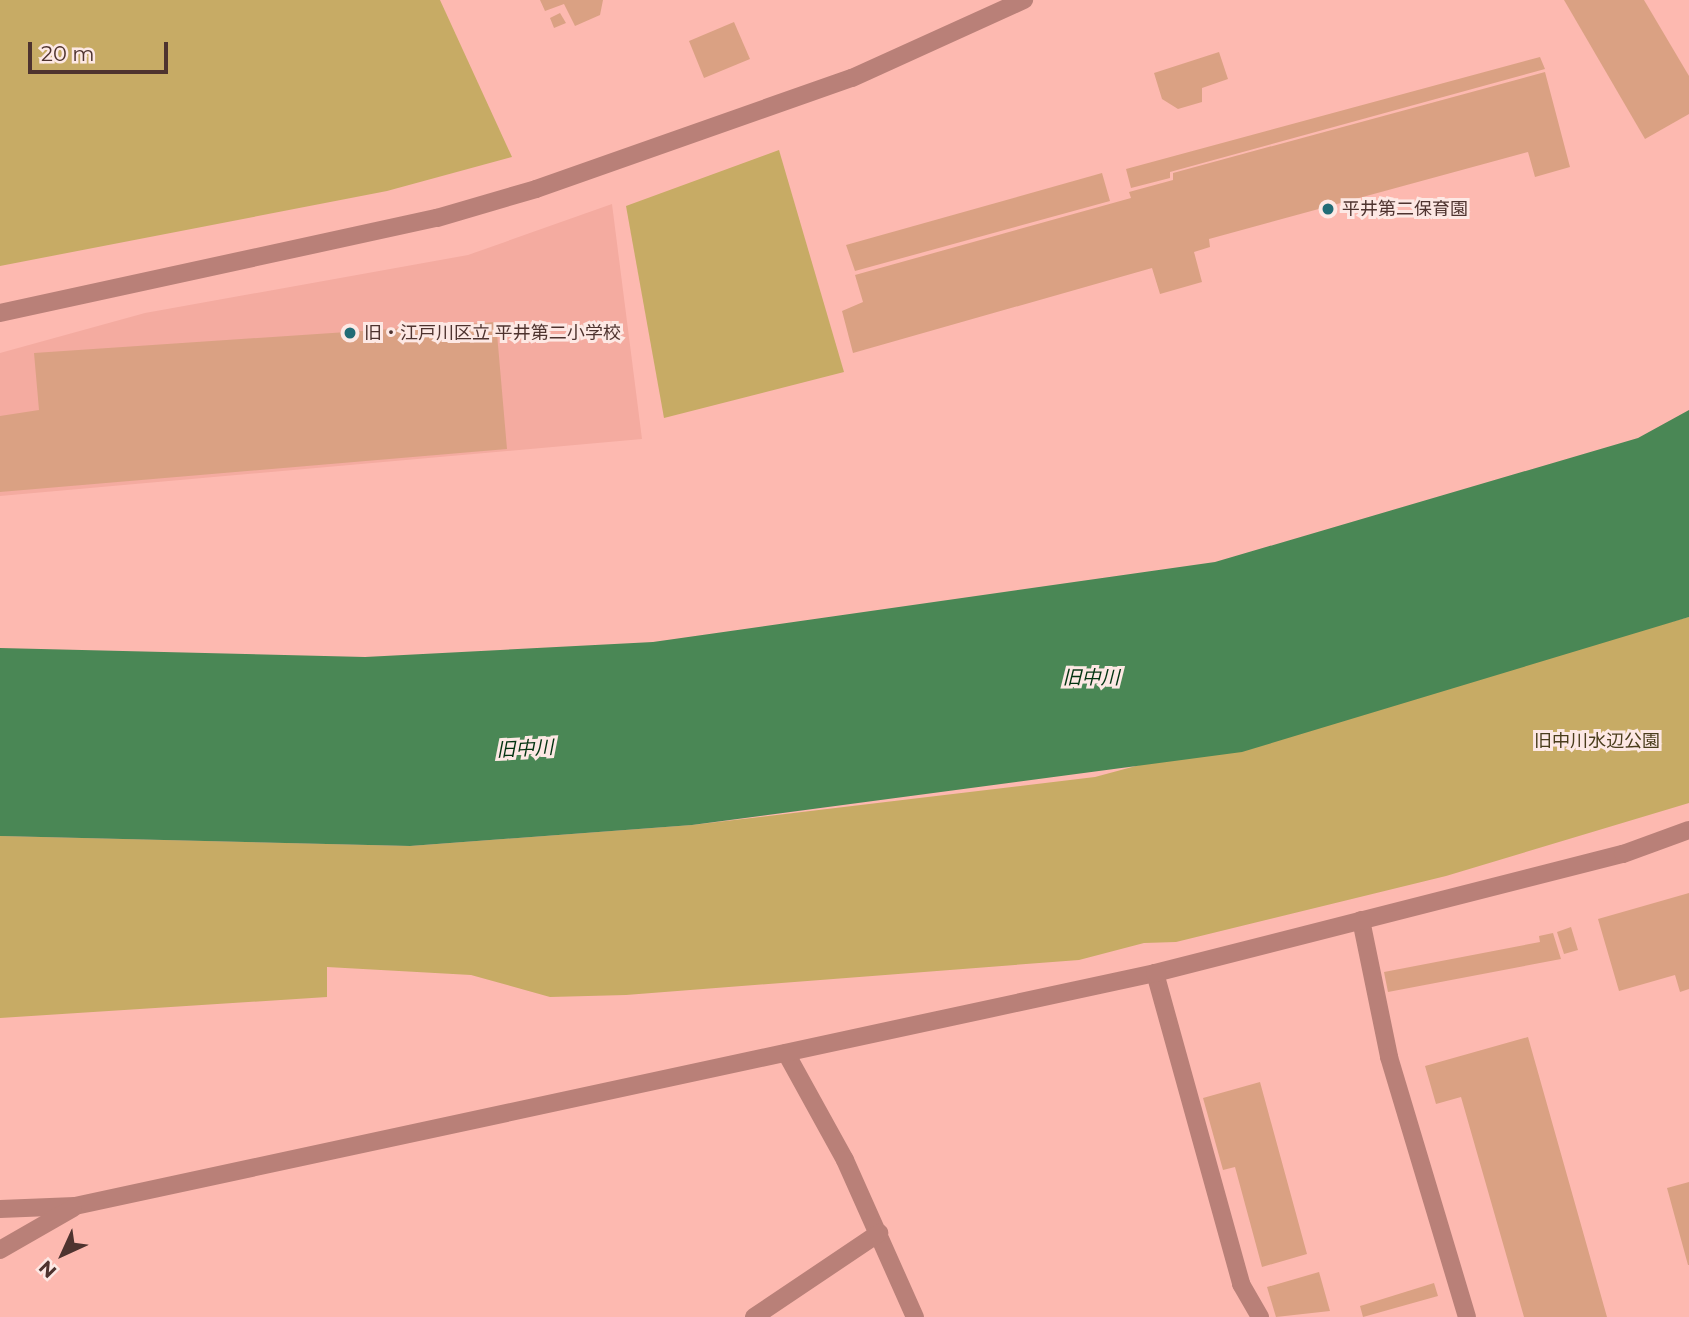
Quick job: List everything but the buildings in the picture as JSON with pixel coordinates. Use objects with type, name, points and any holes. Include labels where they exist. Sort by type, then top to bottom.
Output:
[{"type":"street","points":[[0,313],[437,218],[536,189],[852,79],[1024,0]]},
{"type":"street","points":[[0,1209],[75,1206],[1155,973],[1623,854],[1689,830]]},
{"type":"street","points":[[1362,919],[1389,1057],[1467,1317]]},
{"type":"street","points":[[1155,973],[1241,1284],[1260,1317]]},
{"type":"street","points":[[786,1053],[879,1233],[915,1317]]},
{"type":"street","points":[[0,1250],[75,1206]]},
{"type":"street","points":[[754,1317],[879,1233]]},
{"type":"shaded area","name":"旧・江戸川区立 平井第二小学校","points":[[612,204],[642,439],[0,496],[0,353],[145,313],[468,255]]},
{"type":"green space","points":[[0,0],[440,0],[512,157],[387,191],[0,266]]},
{"type":"green space","points":[[779,150],[844,372],[664,418],[626,206]]},
{"type":"green space","name":"旧中川水辺公園","points":[[1689,617],[1689,803],[1446,876],[1176,942],[1144,943],[1079,960],[626,995],[550,997],[471,975],[327,967],[327,997],[0,1018],[0,836],[410,846],[692,825],[1095,777]]},
{"type":"water","name":"旧中川","points":[[1689,410],[1689,617],[1242,752],[692,825],[410,846],[0,836],[0,648],[365,657],[653,642],[1215,562],[1638,438]]},
{"type":"place","name":"平井第二保育園","points":[[1328,209]]},
{"type":"place","name":"旧・江戸川区立 平井第二小学校","points":[[350,333]]}]
